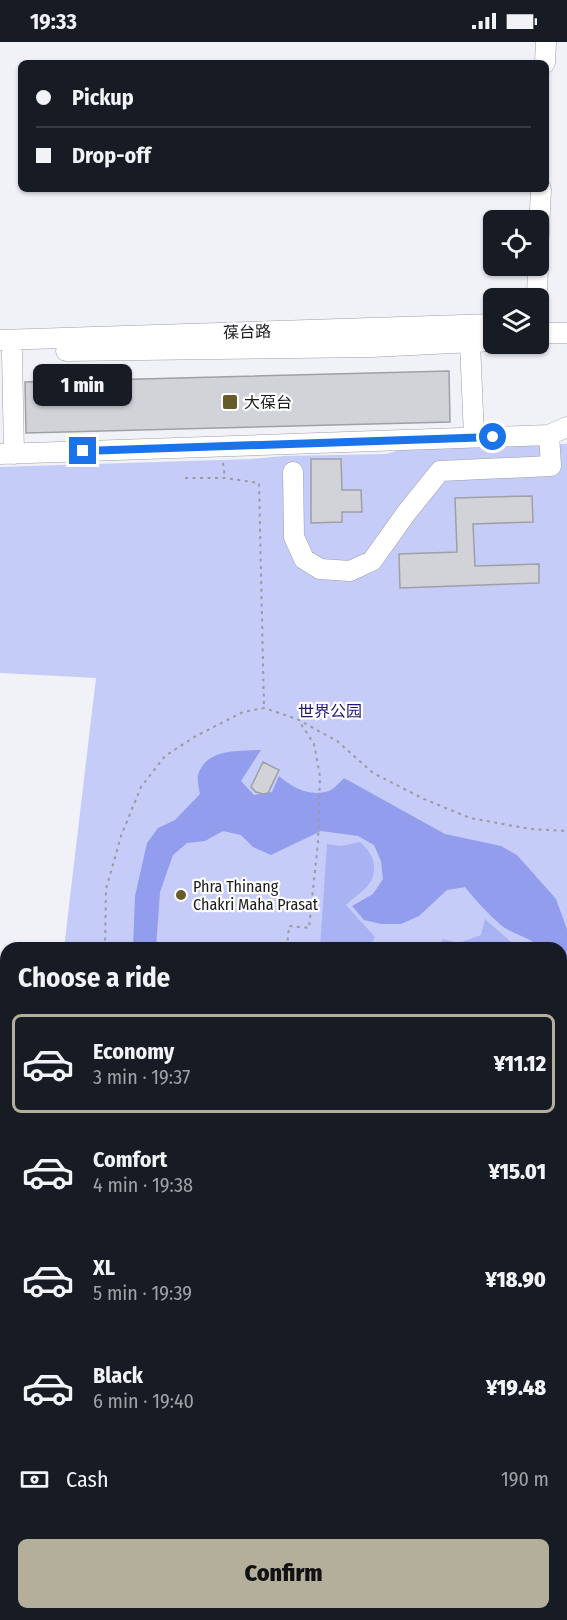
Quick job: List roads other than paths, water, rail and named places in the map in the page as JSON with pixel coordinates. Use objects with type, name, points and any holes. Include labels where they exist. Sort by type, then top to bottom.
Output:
[{"type":"street","points":[[545,60],[546,42]]},
{"type":"street","points":[[540,210],[541,192]]},
{"type":"street","name":"葆台路","points":[[4,348],[483,325]]},
{"type":"street","points":[[549,333],[567,333]]},
{"type":"street","name":"葆台路","points":[[4,348],[372,347],[483,341]]},
{"type":"street","points":[[470,342],[474,437]]},
{"type":"street","points":[[4,348],[7,454],[474,437],[558,431],[551,466],[440,471],[372,561],[350,571],[320,569],[304,559],[294,537],[293,472]]},
{"type":"place","name":"大葆台","points":[[230,402]]},
{"type":"place","name":"Phra Thinang Chakri Maha Prasat","points":[[181,895]]},
{"type":"park label","name":"世界公园","points":[[330,711]]}]
